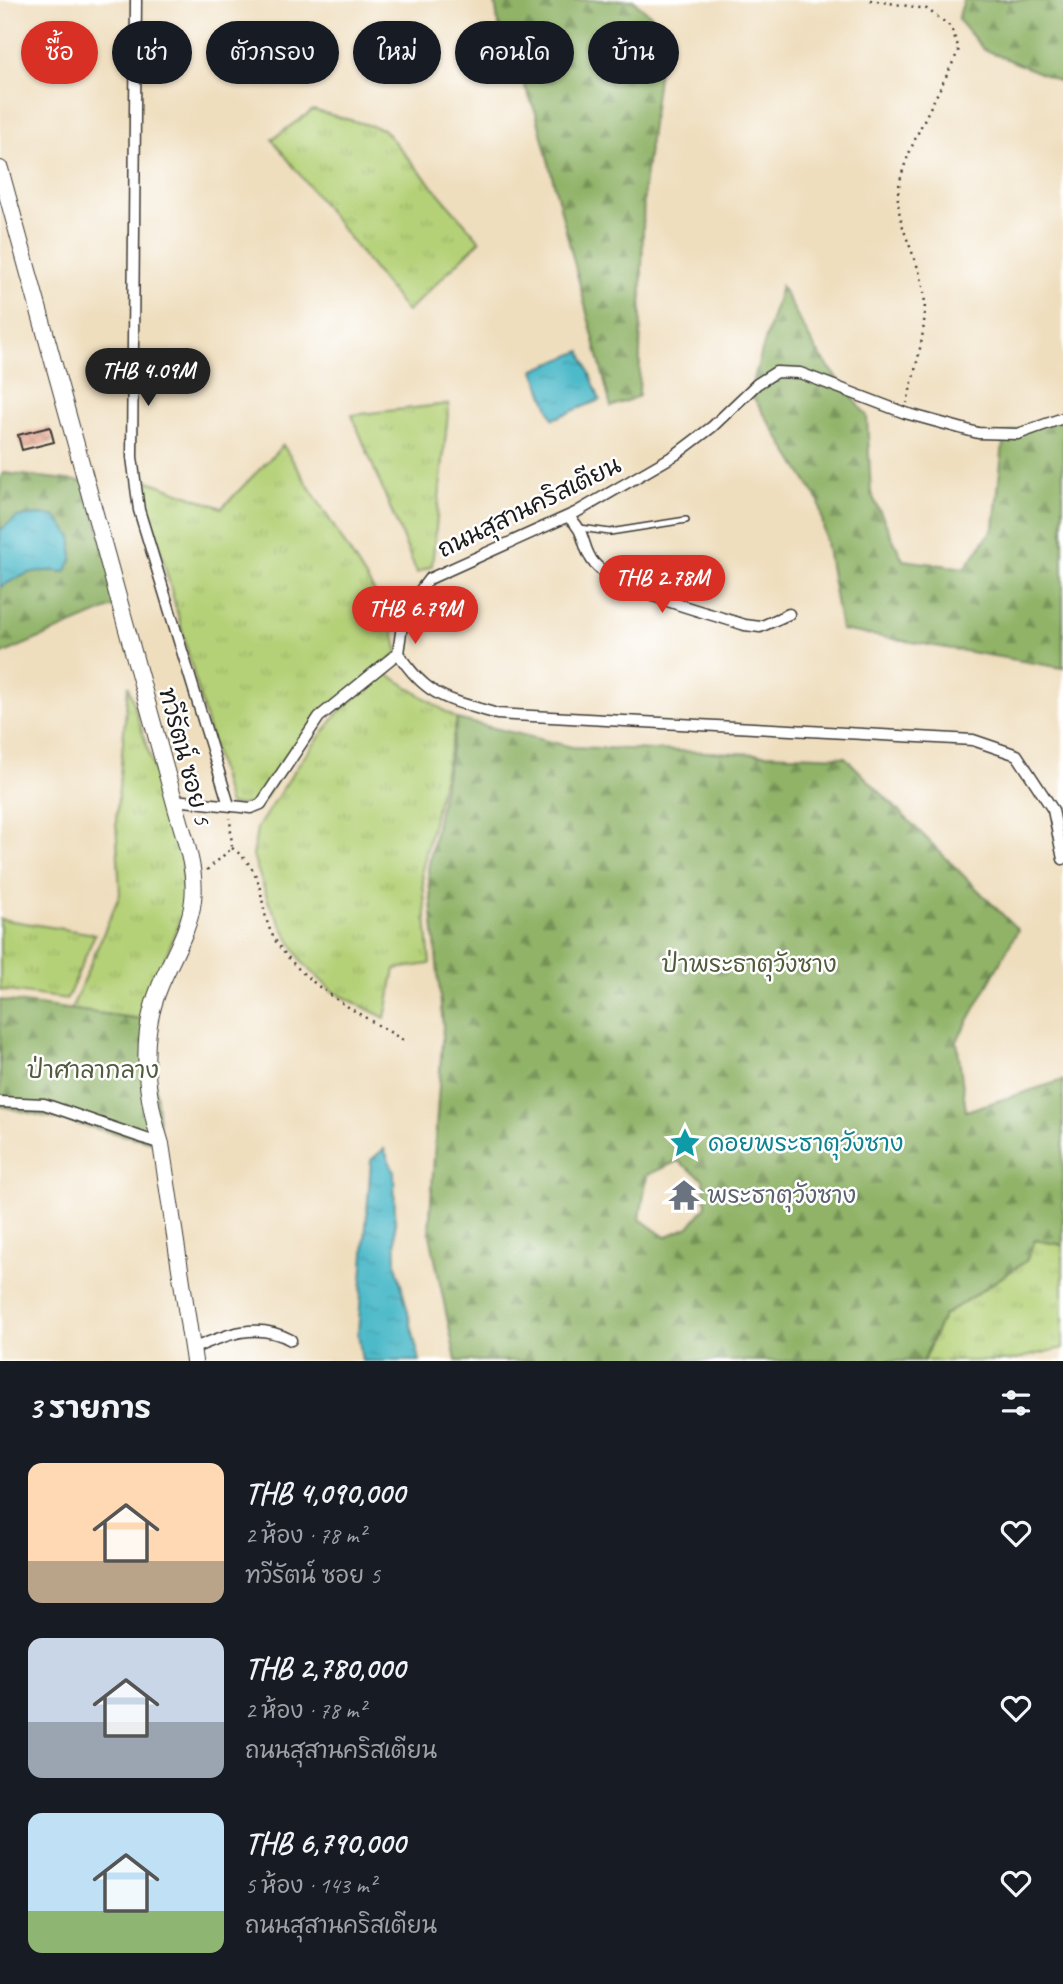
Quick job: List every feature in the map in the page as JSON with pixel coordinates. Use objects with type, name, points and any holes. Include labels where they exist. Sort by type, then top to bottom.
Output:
[{"type":"street","points":[[136,0],[132,457],[139,510],[229,805]]},
{"type":"street","name":"ทวีรัตน์ ซอย 5","points":[[0,169],[194,881],[193,903],[187,922],[149,1020],[151,1111],[161,1144],[193,1355]]},
{"type":"street","name":"ถนนสุสานคริสเตียน","points":[[398,653],[404,612],[429,579],[568,517],[675,456],[712,427],[757,384],[776,372],[800,373],[905,413],[978,433],[1018,434],[1063,418]]},
{"type":"street","points":[[568,517],[580,528],[592,562],[604,572],[635,587],[745,625],[760,627],[789,614]]},
{"type":"street","points":[[174,800],[251,808],[261,804],[319,717],[398,653],[415,679],[444,697],[497,714],[973,740],[1017,754],[1053,810],[1063,859]]},
{"type":"street","points":[[0,1101],[44,1104],[161,1144]]},
{"type":"street","points":[[193,1355],[238,1331],[262,1331],[291,1340]]},
{"type":"lane","points":[[580,528],[610,532],[685,520]]},
{"type":"path","points":[[870,0],[926,9],[951,27],[958,49],[940,93],[915,138],[898,194],[908,246],[923,287],[924,310],[905,413]]},
{"type":"path","points":[[229,805],[232,848]]},
{"type":"path","points":[[194,881],[232,848]]},
{"type":"path","points":[[232,848],[246,858],[258,876],[265,916],[275,940],[295,969],[328,994],[405,1042]]},
{"type":"green space","points":[[495,0],[633,0],[652,16],[653,21],[588,21],[588,84],[657,84],[644,188],[639,396],[611,407],[536,113],[524,84],[574,84],[574,21],[498,21]]},
{"type":"green space","points":[[964,0],[1063,0],[1063,83],[983,49],[958,19]]},
{"type":"green space","points":[[313,110],[383,129],[480,241],[407,312],[272,139]]},
{"type":"green space","points":[[781,286],[816,350],[867,416],[871,493],[903,560],[965,568],[994,527],[1004,434],[1063,418],[1063,668],[841,630],[819,501],[750,392]]},
{"type":"green space","points":[[449,404],[432,566],[417,573],[352,415]]},
{"type":"green space","points":[[283,445],[389,615],[398,653],[319,717],[261,804],[229,805],[141,478],[222,508]]},
{"type":"green space","points":[[3,473],[86,482],[120,604],[0,655],[0,478]]},
{"type":"green space","points":[[386,673],[457,719],[422,870],[430,964],[395,969],[385,1018],[332,991],[302,962],[269,903],[253,856],[257,828],[301,761],[341,709]]},
{"type":"green space","points":[[128,685],[182,860],[185,908],[141,1019],[71,1010],[120,894],[116,821]]},
{"type":"green space","name":"ป่าพระธาตุวังซาง","points":[[457,719],[572,747],[845,757],[1018,930],[957,1041],[966,1111],[1063,1080],[1063,1245],[1035,1240],[1026,1261],[943,1316],[923,1361],[456,1361],[429,1230],[443,1027],[428,869]],"holes":[[[678,1161],[703,1179],[706,1206],[689,1227],[665,1237],[640,1219],[647,1175]]]},
{"type":"green space","points":[[0,919],[95,934],[67,999],[0,990]]},
{"type":"green space","name":"ป่าศาลากลาง","points":[[0,1000],[149,1020],[161,1144],[0,1106]]},
{"type":"green space","points":[[1035,1240],[1063,1245],[1063,1348],[1009,1361],[923,1361],[943,1316],[1026,1261]]},
{"type":"water","points":[[581,351],[600,400],[553,419],[534,370]]},
{"type":"water","points":[[55,516],[72,537],[72,560],[65,572],[31,573],[0,587],[0,530],[17,517]]},
{"type":"water","points":[[384,1149],[394,1172],[396,1264],[420,1361],[362,1361],[358,1333],[371,1160]]},
{"type":"building","points":[[50,427],[54,442],[22,450],[18,435]]},
{"type":"place","name":"ดอยพระธาตุวังซาง","points":[[685,1143]]},
{"type":"place","name":"พระธาตุวังซาง","points":[[684,1195]]}]
